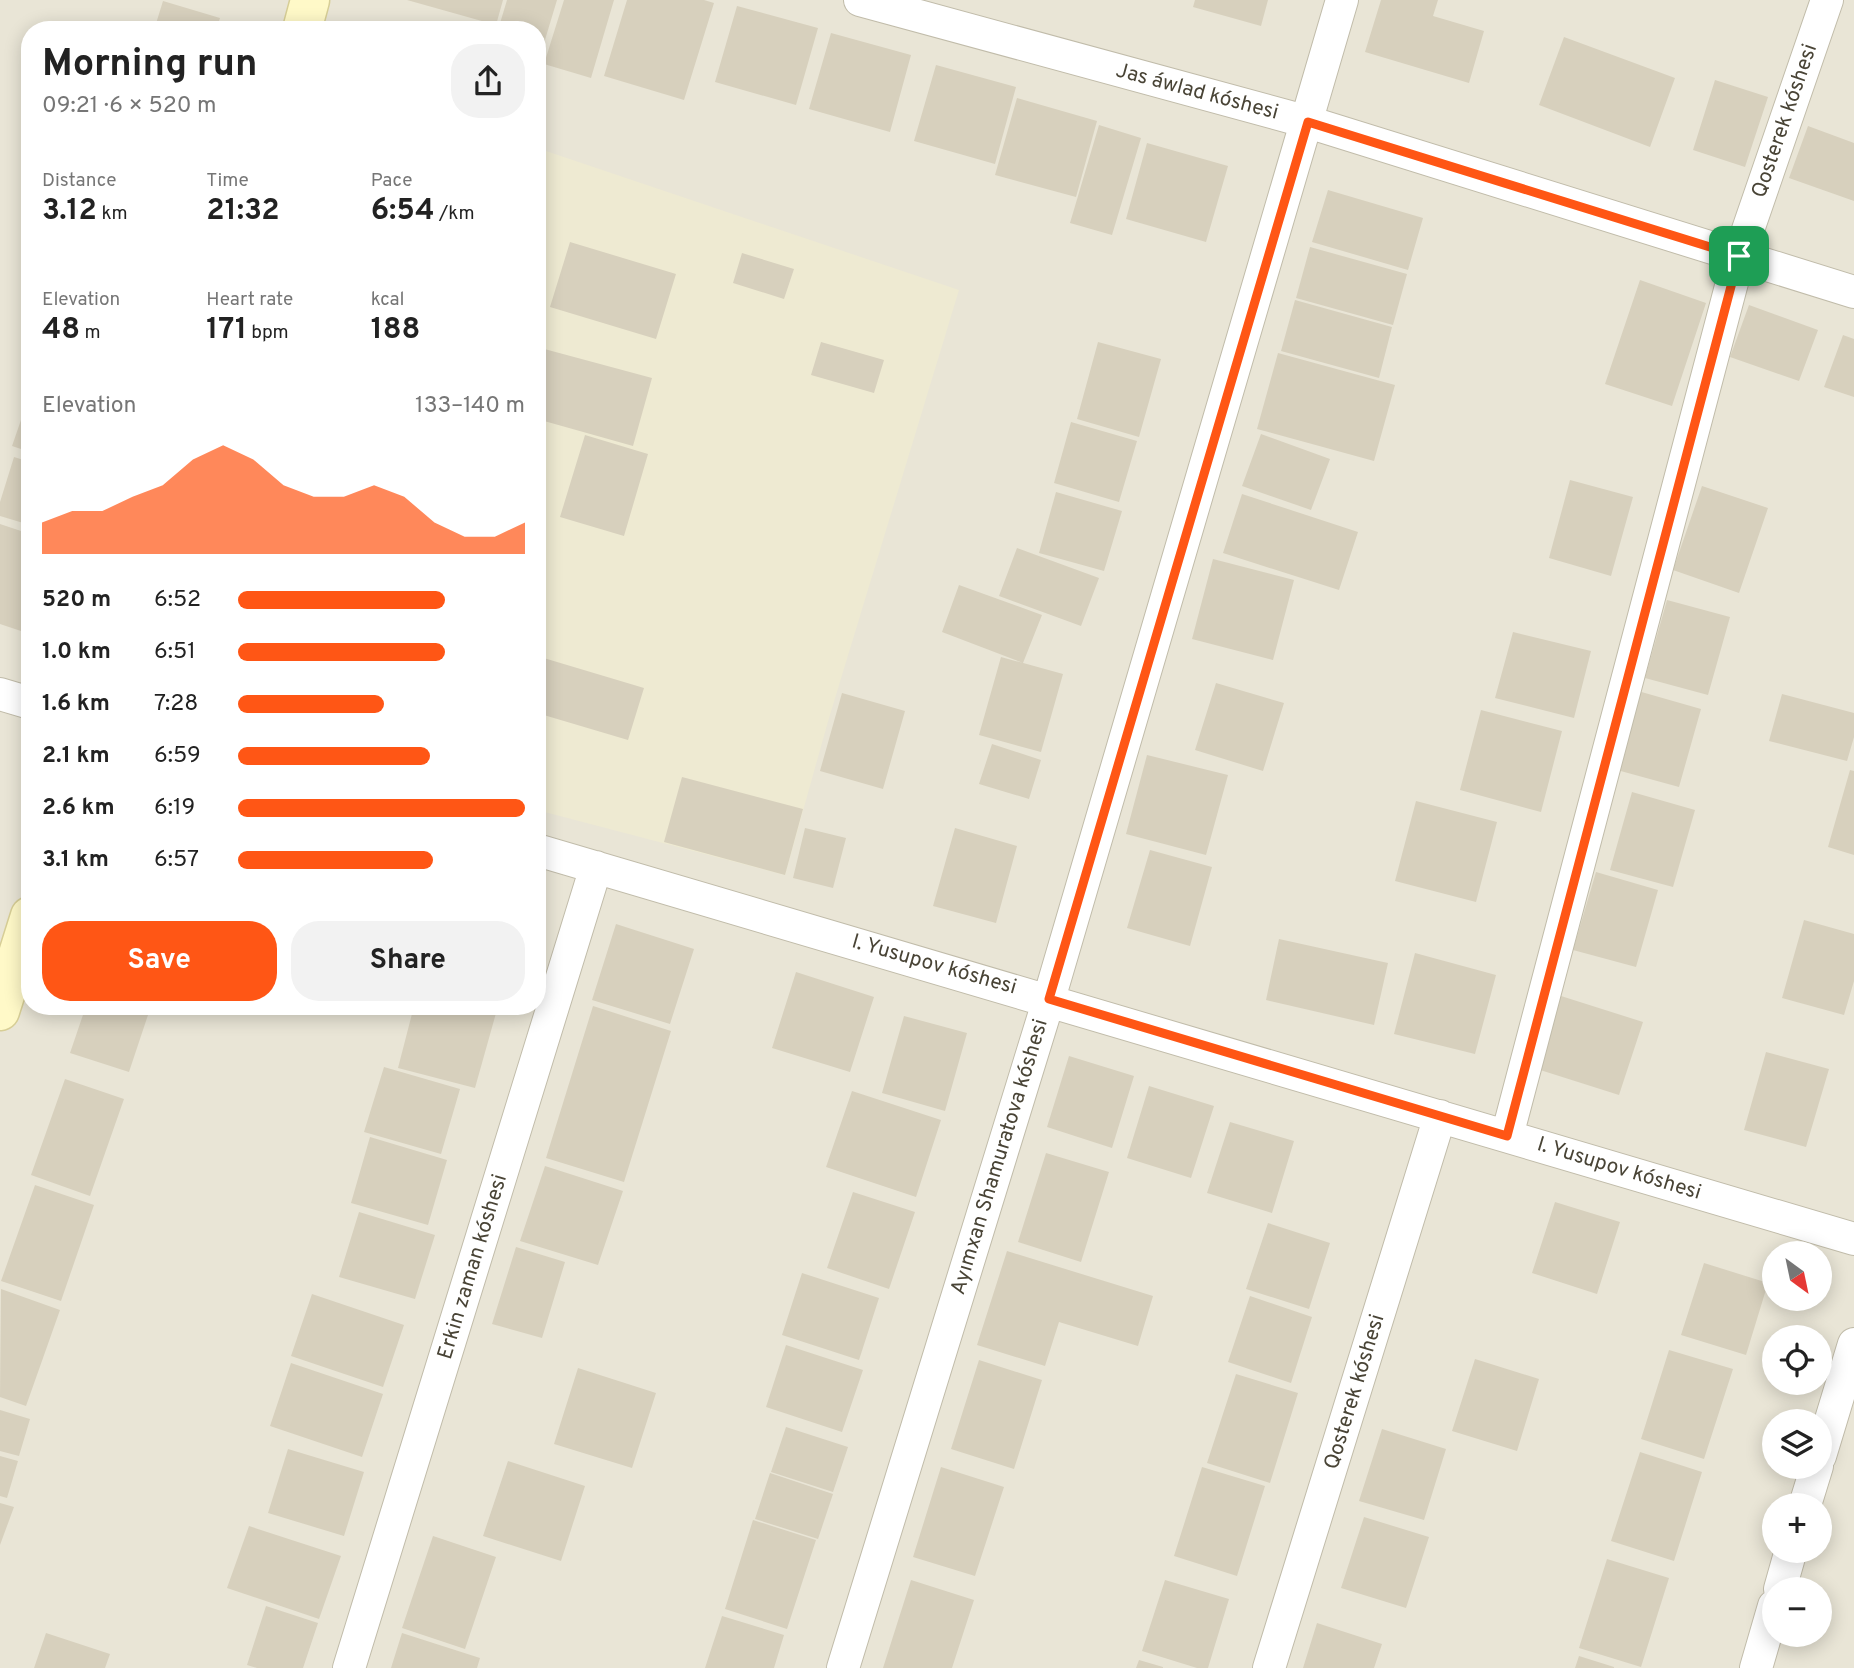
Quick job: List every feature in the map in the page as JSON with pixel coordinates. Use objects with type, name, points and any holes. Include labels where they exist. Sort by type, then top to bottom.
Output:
[{"type":"street","points":[[304,21],[310,0]]},
{"type":"street","name":"Jas áwlad kóshesi","points":[[860,0],[1308,122],[1854,292]]},
{"type":"street","name":"Ayımxan Shamuratova kóshesi","points":[[843,1668],[1049,999],[1342,0]]},
{"type":"street","name":"Qosterek kóshesi","points":[[1507,1136],[1739,256],[1828,0]]},
{"type":"street","points":[[0,694],[21,700]]},
{"type":"street","name":"I. Yusupov kóshesi","points":[[546,853],[1854,1239]]},
{"type":"street","name":"Erkin zaman kóshesi","points":[[349,1668],[596,867]]},
{"type":"street","points":[[0,1011],[21,944]]},
{"type":"street","name":"Qosterek kóshesi","points":[[1269,1668],[1440,1116]]},
{"type":"street","points":[[1832,1416],[1854,1344]]},
{"type":"street","points":[[1756,1668],[1762,1647]]},
{"type":"shaded area","points":[[0,0],[1854,0],[1854,1668],[0,1668]]},
{"type":"shaded area","points":[[546,151],[959,290],[829,718],[785,875],[546,812]]},
{"type":"building","points":[[407,0],[503,0],[497,21],[482,21]]},
{"type":"building","points":[[507,0],[557,0],[546,36],[546,21],[501,21]]},
{"type":"building","points":[[564,0],[614,0],[591,78],[546,65]]},
{"type":"building","points":[[627,0],[704,0],[714,3],[684,100],[604,76]]},
{"type":"building","points":[[1195,0],[1268,0],[1261,26],[1193,7]]},
{"type":"building","points":[[1381,0],[1438,0],[1433,16],[1484,31],[1469,83],[1365,52]]},
{"type":"building","points":[[163,1],[220,18],[219,21],[157,21]]},
{"type":"building","points":[[737,6],[818,28],[796,105],[715,82]]},
{"type":"building","points":[[831,33],[911,55],[890,132],[809,109]]},
{"type":"building","points":[[1564,37],[1675,78],[1650,147],[1539,105]]},
{"type":"building","points":[[936,65],[1016,87],[995,164],[914,141]]},
{"type":"building","points":[[1715,80],[1768,97],[1745,167],[1693,150]]},
{"type":"building","points":[[1017,98],[1097,121],[1076,197],[995,175]]},
{"type":"building","points":[[1099,125],[1141,138],[1112,235],[1070,223]]},
{"type":"building","points":[[1808,126],[1854,143],[1854,201],[1789,178]]},
{"type":"building","points":[[1147,143],[1228,166],[1206,242],[1126,219]]},
{"type":"building","points":[[1328,190],[1423,218],[1408,270],[1312,242]]},
{"type":"building","points":[[570,242],[676,274],[656,339],[550,307]]},
{"type":"building","points":[[1310,247],[1407,274],[1393,325],[1296,298]]},
{"type":"building","points":[[742,253],[794,269],[784,299],[733,283]]},
{"type":"building","points":[[1640,280],[1706,303],[1672,406],[1605,384]]},
{"type":"building","points":[[1295,300],[1392,327],[1379,378],[1281,351]]},
{"type":"building","points":[[1749,305],[1818,330],[1799,381],[1730,357]]},
{"type":"building","points":[[1843,335],[1854,339],[1854,397],[1824,387]]},
{"type":"building","points":[[821,342],[884,360],[874,393],[811,375]]},
{"type":"building","points":[[1098,342],[1161,359],[1139,437],[1077,419]]},
{"type":"building","points":[[546,349],[652,378],[633,446],[546,422]]},
{"type":"building","points":[[1278,353],[1395,385],[1374,461],[1257,429]]},
{"type":"building","points":[[21,420],[21,449],[12,446]]},
{"type":"building","points":[[1071,422],[1137,441],[1119,502],[1054,483]]},
{"type":"building","points":[[1261,434],[1330,459],[1311,510],[1242,486]]},
{"type":"building","points":[[585,435],[648,454],[624,536],[560,517]]},
{"type":"building","points":[[14,457],[21,459],[21,522],[0,516],[0,502]]},
{"type":"building","points":[[1570,480],[1633,497],[1611,576],[1549,558]]},
{"type":"building","points":[[1702,486],[1768,508],[1739,593],[1673,570]]},
{"type":"building","points":[[1056,492],[1122,511],[1104,571],[1039,553]]},
{"type":"building","points":[[1242,494],[1358,532],[1339,590],[1223,553]]},
{"type":"building","points":[[0,524],[21,531],[21,631],[0,624]]},
{"type":"building","points":[[1017,548],[1099,578],[1081,626],[999,596]]},
{"type":"building","points":[[1213,559],[1294,580],[1273,660],[1192,639]]},
{"type":"building","points":[[959,585],[1042,615],[1023,663],[942,632]]},
{"type":"building","points":[[1667,600],[1730,617],[1708,695],[1645,678]]},
{"type":"building","points":[[1513,632],[1591,651],[1574,718],[1495,698]]},
{"type":"building","points":[[1001,657],[1063,674],[1041,752],[979,735]]},
{"type":"building","points":[[546,659],[644,688],[628,740],[546,716]]},
{"type":"building","points":[[1216,683],[1284,703],[1263,771],[1195,750]]},
{"type":"building","points":[[1638,691],[1701,709],[1679,787],[1617,770]]},
{"type":"building","points":[[842,693],[905,711],[883,789],[820,771]]},
{"type":"building","points":[[1782,694],[1854,713],[1854,737],[1847,761],[1769,741]]},
{"type":"building","points":[[1481,710],[1562,731],[1541,812],[1460,790]]},
{"type":"building","points":[[992,744],[1041,760],[1029,799],[979,784]]},
{"type":"building","points":[[1147,755],[1228,775],[1206,855],[1126,834]]},
{"type":"building","points":[[1850,770],[1854,771],[1854,855],[1828,847]]},
{"type":"building","points":[[682,777],[803,809],[785,875],[664,842]]},
{"type":"building","points":[[1632,792],[1695,810],[1673,887],[1610,870]]},
{"type":"building","points":[[1416,801],[1497,822],[1476,902],[1395,881]]},
{"type":"building","points":[[805,828],[846,838],[833,888],[793,878]]},
{"type":"building","points":[[955,828],[1017,846],[996,923],[933,906]]},
{"type":"building","points":[[1150,850],[1212,867],[1190,946],[1127,928]]},
{"type":"building","points":[[1596,872],[1658,890],[1636,967],[1573,950]]},
{"type":"building","points":[[1804,920],[1854,934],[1854,981],[1844,1015],[1782,998]]},
{"type":"building","points":[[616,924],[694,949],[670,1024],[592,1000]]},
{"type":"building","points":[[1279,939],[1388,963],[1374,1025],[1266,1000]]},
{"type":"building","points":[[1415,953],[1496,975],[1475,1054],[1394,1034]]},
{"type":"building","points":[[796,972],[874,997],[850,1072],[772,1048]]},
{"type":"building","points":[[1561,996],[1643,1022],[1619,1095],[1537,1069]]},
{"type":"building","points":[[593,1006],[671,1031],[624,1182],[546,1158]]},
{"type":"building","points":[[83,1015],[148,1015],[129,1072],[70,1053]]},
{"type":"building","points":[[412,1015],[495,1015],[475,1088],[398,1068]]},
{"type":"building","points":[[904,1016],[967,1033],[945,1111],[882,1093]]},
{"type":"building","points":[[1766,1052],[1829,1069],[1806,1147],[1744,1130]]},
{"type":"building","points":[[1069,1056],[1134,1076],[1112,1148],[1047,1127]]},
{"type":"building","points":[[384,1067],[460,1089],[441,1154],[364,1132]]},
{"type":"building","points":[[65,1079],[124,1099],[90,1196],[31,1175]]},
{"type":"building","points":[[1149,1086],[1214,1106],[1191,1178],[1127,1158]]},
{"type":"building","points":[[852,1091],[941,1120],[916,1197],[826,1167]]},
{"type":"building","points":[[1230,1122],[1294,1141],[1272,1213],[1207,1193]]},
{"type":"building","points":[[370,1137],[447,1160],[428,1225],[351,1203]]},
{"type":"building","points":[[1046,1153],[1109,1172],[1081,1262],[1018,1242]]},
{"type":"building","points":[[545,1166],[623,1191],[598,1265],[520,1241]]},
{"type":"building","points":[[35,1185],[94,1205],[61,1301],[1,1281]]},
{"type":"building","points":[[853,1192],[915,1212],[889,1289],[827,1268]]},
{"type":"building","points":[[1555,1202],[1620,1222],[1597,1294],[1532,1273]]},
{"type":"building","points":[[359,1212],[435,1235],[415,1299],[339,1277]]},
{"type":"building","points":[[1268,1223],[1330,1243],[1309,1309],[1246,1289]]},
{"type":"building","points":[[516,1247],[565,1262],[542,1338],[492,1324]]},
{"type":"building","points":[[1007,1251],[1153,1296],[1138,1346],[1059,1322],[1045,1366],[977,1345]]},
{"type":"building","points":[[1704,1263],[1762,1281],[1762,1303],[1746,1355],[1681,1335]]},
{"type":"building","points":[[802,1273],[879,1298],[859,1360],[782,1335]]},
{"type":"building","points":[[1,1289],[60,1310],[26,1406],[0,1397]]},
{"type":"building","points":[[312,1294],[404,1325],[383,1387],[291,1356]]},
{"type":"building","points":[[1250,1296],[1312,1317],[1291,1383],[1228,1362]]},
{"type":"building","points":[[786,1345],[863,1370],[842,1432],[766,1407]]},
{"type":"building","points":[[1669,1350],[1733,1369],[1704,1459],[1641,1439]]},
{"type":"building","points":[[1475,1359],[1539,1379],[1517,1451],[1452,1431]]},
{"type":"building","points":[[979,1360],[1042,1380],[1014,1469],[951,1449]]},
{"type":"building","points":[[291,1363],[383,1394],[362,1457],[270,1426]]},
{"type":"building","points":[[578,1368],[656,1393],[632,1468],[554,1444]]},
{"type":"building","points":[[1236,1374],[1298,1393],[1270,1483],[1207,1463]]},
{"type":"building","points":[[0,1410],[30,1419],[19,1456],[0,1451]]},
{"type":"building","points":[[786,1427],[848,1447],[833,1492],[771,1472]]},
{"type":"building","points":[[1382,1429],[1446,1449],[1424,1520],[1359,1501]]},
{"type":"building","points":[[288,1449],[364,1472],[344,1536],[268,1513]]},
{"type":"building","points":[[1640,1452],[1702,1472],[1674,1561],[1611,1541]]},
{"type":"building","points":[[0,1456],[18,1461],[7,1498],[0,1496]]},
{"type":"building","points":[[508,1461],[585,1486],[561,1561],[483,1536]]},
{"type":"building","points":[[941,1467],[1004,1487],[975,1576],[913,1557]]},
{"type":"building","points":[[1202,1467],[1265,1486],[1237,1576],[1174,1556]]},
{"type":"building","points":[[770,1473],[833,1494],[818,1539],[755,1519]]},
{"type":"building","points":[[0,1503],[14,1507],[0,1545]]},
{"type":"building","points":[[1364,1517],[1429,1537],[1406,1608],[1341,1588]]},
{"type":"building","points":[[753,1520],[816,1540],[787,1629],[725,1609]]},
{"type":"building","points":[[249,1526],[341,1556],[319,1619],[227,1588]]},
{"type":"building","points":[[433,1536],[496,1557],[465,1649],[402,1628]]},
{"type":"building","points":[[1607,1559],[1669,1578],[1641,1667],[1579,1648]]},
{"type":"building","points":[[911,1580],[974,1600],[952,1668],[883,1668]]},
{"type":"building","points":[[1165,1580],[1229,1599],[1208,1668],[1197,1668],[1142,1651]]},
{"type":"building","points":[[266,1606],[318,1623],[303,1668],[257,1668],[247,1665]]},
{"type":"building","points":[[722,1616],[784,1635],[774,1668],[705,1668]]},
{"type":"building","points":[[1317,1623],[1382,1644],[1374,1668],[1303,1668]]},
{"type":"building","points":[[46,1633],[110,1654],[105,1668],[34,1668]]},
{"type":"building","points":[[402,1633],[480,1658],[477,1668],[391,1668]]},
{"type":"building","points":[[1579,1656],[1614,1667],[1614,1668],[1575,1668]]},
{"type":"building","points":[[1139,1660],[1163,1667],[1163,1668],[1136,1668]]},
{"type":"route","points":[[1308,122],[1739,256],[1507,1136],[1049,999],[1308,122]]}]
